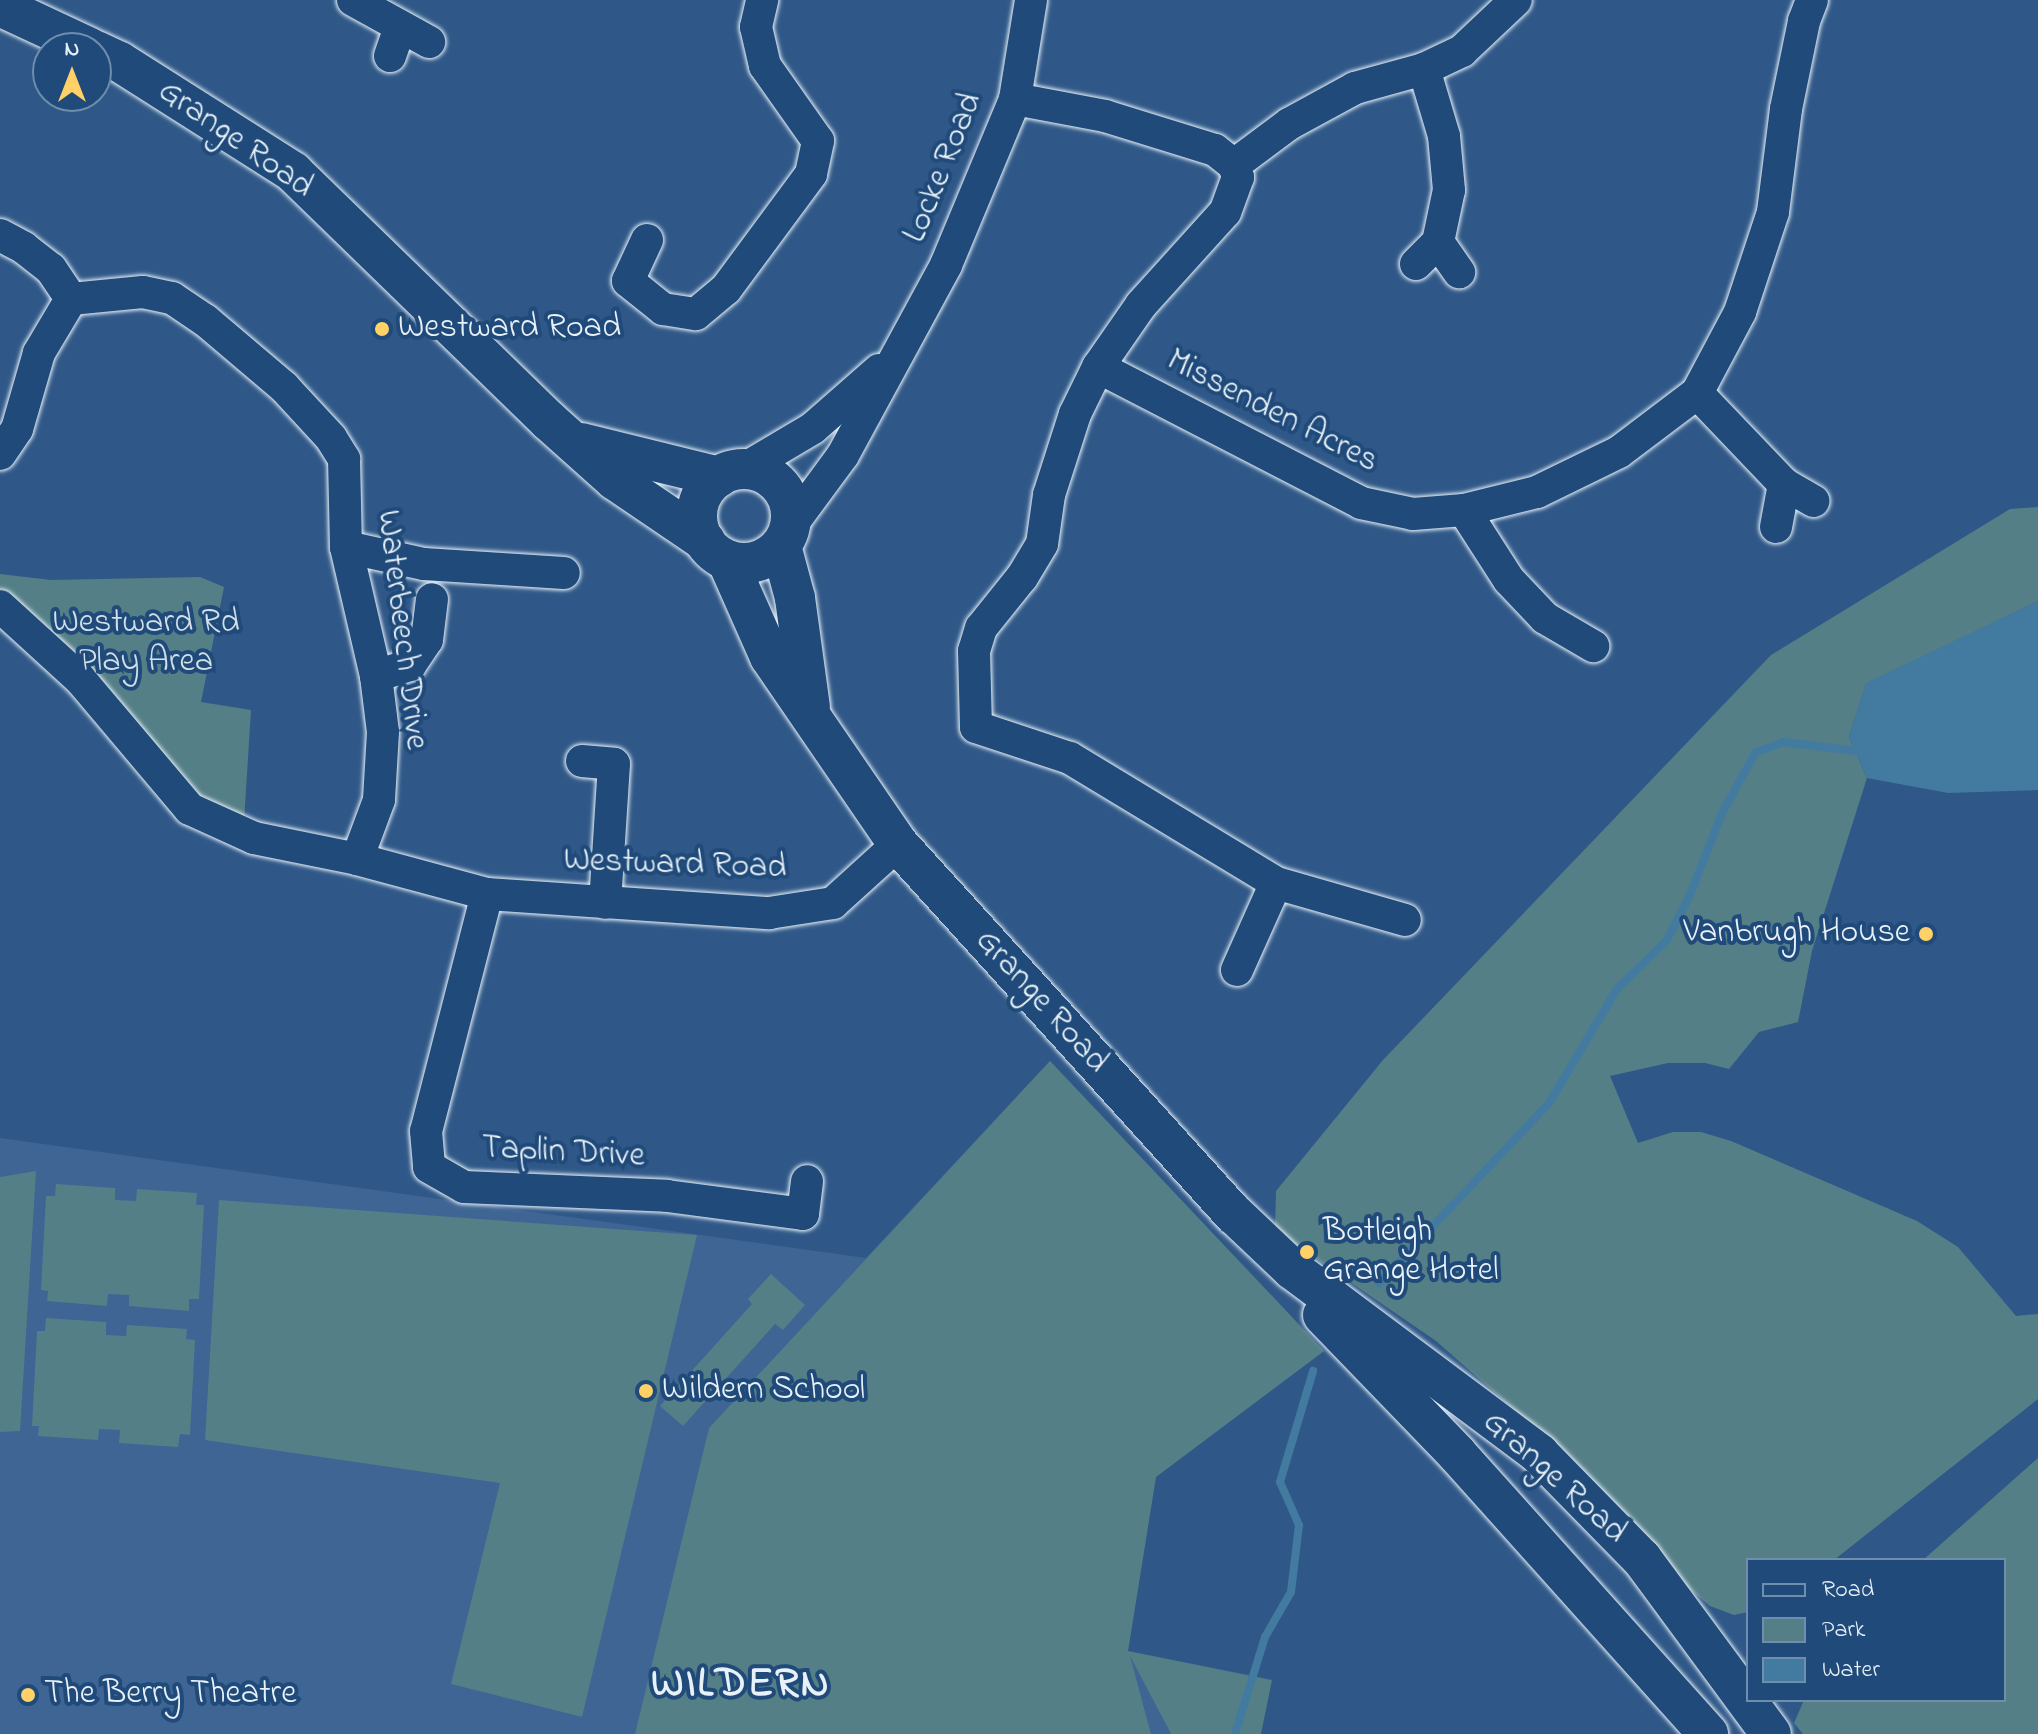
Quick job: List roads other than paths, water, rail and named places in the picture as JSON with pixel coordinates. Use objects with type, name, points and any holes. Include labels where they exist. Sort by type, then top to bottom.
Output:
[{"type":"main road","points":[[0,6],[56,32]]},
{"type":"main road","name":"Grange Road","points":[[112,58],[293,172],[615,480],[716,550],[770,657],[898,844],[1223,1202],[1292,1269],[1539,1454],[1642,1559],[1746,1700]]},
{"type":"main road","name":"Grange Road","points":[[573,441],[644,461],[731,473]]},
{"type":"main road","points":[[731,473],[770,477],[788,499],[786,536],[756,562],[716,550],[699,528],[700,499],[731,473]]},
{"type":"main road","name":"Grange Road","points":[[786,536],[812,719]]},
{"type":"main road","name":"Grange Road","points":[[1292,1269],[1311,1302],[1457,1454],[1708,1734]]},
{"type":"main road","name":"Grange Road","points":[[1747,1702],[1771,1734]]},
{"type":"street","points":[[353,0],[395,42],[429,42]]},
{"type":"street","points":[[647,240],[614,282],[663,309],[686,314],[706,309],[726,289],[811,174],[818,141],[765,66],[756,27],[762,0]]},
{"type":"street","name":"Locke Road","points":[[786,536],[843,455],[946,265],[1015,99],[1031,0]]},
{"type":"street","points":[[1234,165],[1289,124],[1355,88],[1424,69],[1462,51],[1516,0]]},
{"type":"street","name":"Missenden Acres","points":[[1098,367],[1361,503],[1413,514],[1464,510],[1537,492],[1619,452],[1697,393],[1740,312],[1773,212],[1786,109],[1804,21],[1812,0]]},
{"type":"street","points":[[1424,69],[1444,136],[1449,190],[1427,253],[1459,272]]},
{"type":"street","points":[[1015,99],[1105,116],[1215,150],[1234,165],[1238,177],[1225,212],[1141,305],[1098,367],[1075,414],[1054,481],[1042,544],[981,628],[974,651],[976,727],[1027,747],[1070,758],[1276,883],[1405,920]]},
{"type":"street","points":[[0,235],[24,248],[51,269],[71,299],[39,353],[17,429],[0,454]]},
{"type":"street","name":"Waterbeech Drive","points":[[71,299],[143,292],[172,298],[205,320],[284,387],[331,438],[344,459],[346,547],[376,676],[383,732],[379,800],[357,859]]},
{"type":"street","name":"Locke Road","points":[[731,473],[813,428],[897,354]]},
{"type":"street","points":[[1697,393],[1784,484],[1814,501]]},
{"type":"street","points":[[1776,527],[1784,484]]},
{"type":"street","points":[[1464,510],[1509,580],[1545,618],[1593,646]]},
{"type":"street","points":[[346,547],[424,564],[564,573]]},
{"type":"street","points":[[376,676],[410,665],[427,640],[432,599]]},
{"type":"street","name":"Westward Road","points":[[4,615],[80,679],[190,809],[254,838],[357,859],[487,894],[769,913],[833,903],[898,844]]},
{"type":"street","points":[[582,761],[614,764],[605,903]]},
{"type":"street","points":[[1237,970],[1276,883]]},
{"type":"street","name":"Taplin Drive","points":[[487,894],[426,1131],[429,1167],[464,1187],[667,1196],[803,1214],[807,1181]]},
{"type":"water","points":[[2038,601],[2038,790],[1948,793],[1867,778],[1849,737],[1866,683]]},
{"type":"waterway","points":[[1379,1283],[1549,1103],[1617,989],[1667,940],[1690,895],[1722,813],[1756,752],[1784,742],[1855,751]]},
{"type":"waterway","points":[[1235,1734],[1265,1637],[1291,1592],[1299,1525],[1280,1482],[1313,1371]]},
{"type":"place","name":"Westward Road","points":[[382,329]]},
{"type":"place","name":"Vanbrugh House","points":[[1926,934]]},
{"type":"place","name":"Botleigh Grange Hotel","points":[[1307,1252]]},
{"type":"place","name":"Wildern School","points":[[646,1391]]},
{"type":"place","name":"The Berry Theatre","points":[[28,1695]]},
{"type":"district","name":"WILDERN","points":[[741,1685]]},
{"type":"park label","name":"Westward Rd Play Area","points":[[146,642]]}]
